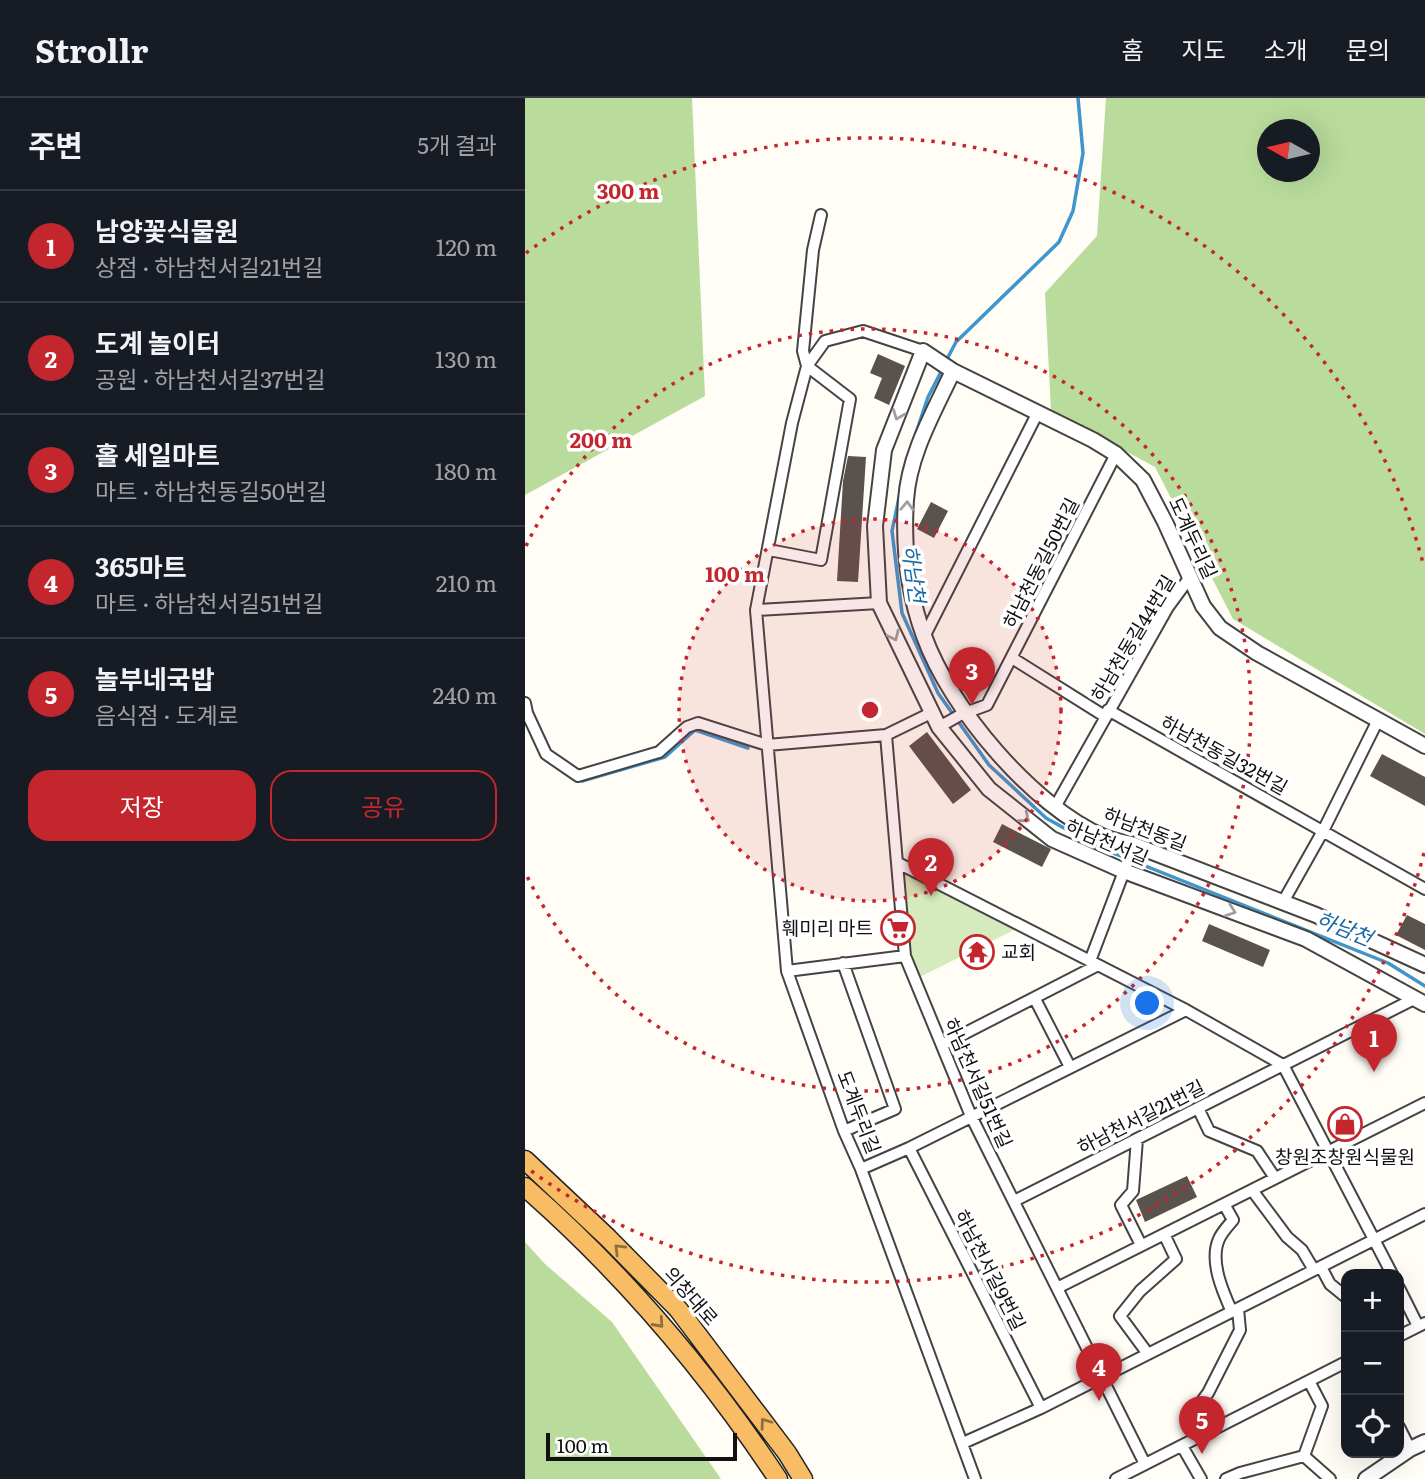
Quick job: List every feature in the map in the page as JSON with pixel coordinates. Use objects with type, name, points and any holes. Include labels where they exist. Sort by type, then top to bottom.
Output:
[{"type":"highway","name":"의창대로","points":[[525,1160],[678,1309],[735,1381],[803,1479]]},
{"type":"highway","points":[[525,1187],[595,1254],[675,1341],[715,1391],[778,1479]]},
{"type":"street","name":"도계두리길","points":[[807,366],[803,351],[813,250],[821,215]]},
{"type":"street","name":"도계두리길","points":[[975,1479],[787,971],[756,610],[792,423],[807,366],[825,341],[863,331],[928,354],[951,370],[1117,454],[1143,480],[1203,606],[1220,628],[1257,653],[1425,746]]},
{"type":"street","name":"하남천서길","points":[[928,354],[884,450],[875,526],[879,603],[931,713],[943,725],[989,789],[1052,839],[1306,939],[1421,1001]]},
{"type":"street","points":[[769,550],[821,560],[851,399],[807,366]]},
{"type":"street","name":"하남천동길","points":[[951,370],[918,447],[906,498],[908,571],[924,637],[943,678],[965,713],[1009,767],[1055,807],[1104,837],[1283,902],[1425,965]]},
{"type":"street","points":[[924,637],[1037,414]]},
{"type":"street","name":"하남천동길50번길","points":[[943,725],[987,705],[1117,454]]},
{"type":"street","name":"하남천동길44번길","points":[[1055,807],[1168,607],[1190,577]]},
{"type":"street","points":[[756,610],[879,603]]},
{"type":"street","name":"하남천동길44번길","points":[[1012,658],[1107,713]]},
{"type":"street","points":[[525,703],[546,754],[578,776],[659,752],[687,727],[698,723],[767,745],[886,736],[931,713]]},
{"type":"street","name":"하남천동길32번길","points":[[1107,713],[1425,889]]},
{"type":"street","points":[[1283,902],[1323,831],[1378,720]]},
{"type":"street","name":"하남천서길51번길","points":[[886,736],[905,956],[971,1116],[1145,1464]]},
{"type":"street","points":[[942,1045],[1035,999],[1094,963],[1133,847]]},
{"type":"street","points":[[898,863],[1186,1010],[1283,1065],[1388,1269]]},
{"type":"street","points":[[787,971],[905,956]]},
{"type":"street","points":[[843,963],[895,1109],[844,1131]]},
{"type":"street","points":[[1035,999],[1070,1068]]},
{"type":"street","name":"하남천서길21번길","points":[[1014,1201],[1283,1065],[1421,1001]]},
{"type":"street","points":[[861,1169],[909,1148],[1186,1010]]},
{"type":"street","points":[[1057,1288],[1425,1103]]},
{"type":"street","points":[[1198,1108],[1209,1131],[1257,1151],[1275,1178]]},
{"type":"street","points":[[1137,1139],[1133,1191],[1121,1205],[1141,1245]]},
{"type":"street","name":"하남천서길9번길","points":[[909,1148],[1041,1408]]},
{"type":"street","points":[[1252,1190],[1287,1237],[1302,1250],[1329,1284],[1341,1293]]},
{"type":"street","points":[[1199,1437],[1189,1419],[1208,1393],[1240,1330],[1235,1310],[1220,1286],[1217,1272],[1219,1239],[1233,1220],[1224,1204]]},
{"type":"street","points":[[963,1443],[1041,1408],[1425,1214]]},
{"type":"street","points":[[1149,1354],[1120,1316],[1140,1291],[1176,1259],[1164,1234]]},
{"type":"street","points":[[1404,1296],[1422,1324],[1404,1333]]},
{"type":"street","points":[[1116,1479],[1341,1365]]},
{"type":"street","points":[[1304,1456],[1322,1406],[1309,1381]]},
{"type":"street","points":[[1404,1437],[1410,1449]]},
{"type":"street","points":[[1366,1479],[1425,1442]]},
{"type":"street","points":[[1182,1446],[1201,1479]]},
{"type":"street","points":[[1226,1479],[1304,1456]]},
{"type":"street","points":[[1304,1456],[1330,1479]]},
{"type":"green space","points":[[525,98],[692,98],[705,396],[525,495]]},
{"type":"green space","points":[[1106,98],[1425,98],[1425,734],[1233,619],[1155,467],[1051,411],[1045,293],[1097,236]]},
{"type":"green space","points":[[900,866],[1020,927],[916,979],[906,955]]},
{"type":"green space","points":[[525,1242],[545,1264],[612,1322],[721,1479],[525,1479]]},
{"type":"building","points":[[878,354],[905,366],[889,405],[874,398],[882,378],[870,373]]},
{"type":"building","points":[[848,456],[866,457],[858,582],[837,581],[843,481]]},
{"type":"building","points":[[931,502],[948,511],[934,538],[917,529]]},
{"type":"building","points":[[927,732],[971,790],[953,804],[909,746]]},
{"type":"building","points":[[1382,754],[1425,777],[1425,806],[1370,776]]},
{"type":"building","points":[[1002,824],[1051,849],[1042,867],[993,842]]},
{"type":"building","points":[[1407,915],[1425,924],[1425,950],[1396,935]]},
{"type":"building","points":[[1209,924],[1270,950],[1263,967],[1202,941]]},
{"type":"building","points":[[1187,1176],[1197,1197],[1145,1222],[1136,1200]]},
{"type":"waterway","name":"하남천","points":[[946,361],[956,342],[1059,242],[1073,211],[1083,153],[1078,98]]},
{"type":"waterway","name":"하남천","points":[[913,442],[928,397],[943,368]]},
{"type":"waterway","name":"하남천","points":[[900,493],[892,531],[902,613],[938,693],[989,765],[1046,818],[1098,847],[1388,963],[1425,986]]},
{"type":"waterway","points":[[582,781],[665,757],[695,730],[748,748]]},
{"type":"place","name":"홀 세일마트","points":[[972,705]]},
{"type":"place","name":"도계 놀이터","points":[[931,896]]},
{"type":"place","name":"훼미리 마트","points":[[898,928]]},
{"type":"place","name":"교회","points":[[977,952]]},
{"type":"place","name":"남양꽃식물원","points":[[1374,1072]]},
{"type":"place","name":"창원조창원식물원","points":[[1345,1124]]},
{"type":"place","name":"365마트","points":[[1099,1401]]},
{"type":"place","name":"놀부네국밥","points":[[1202,1454]]}]
